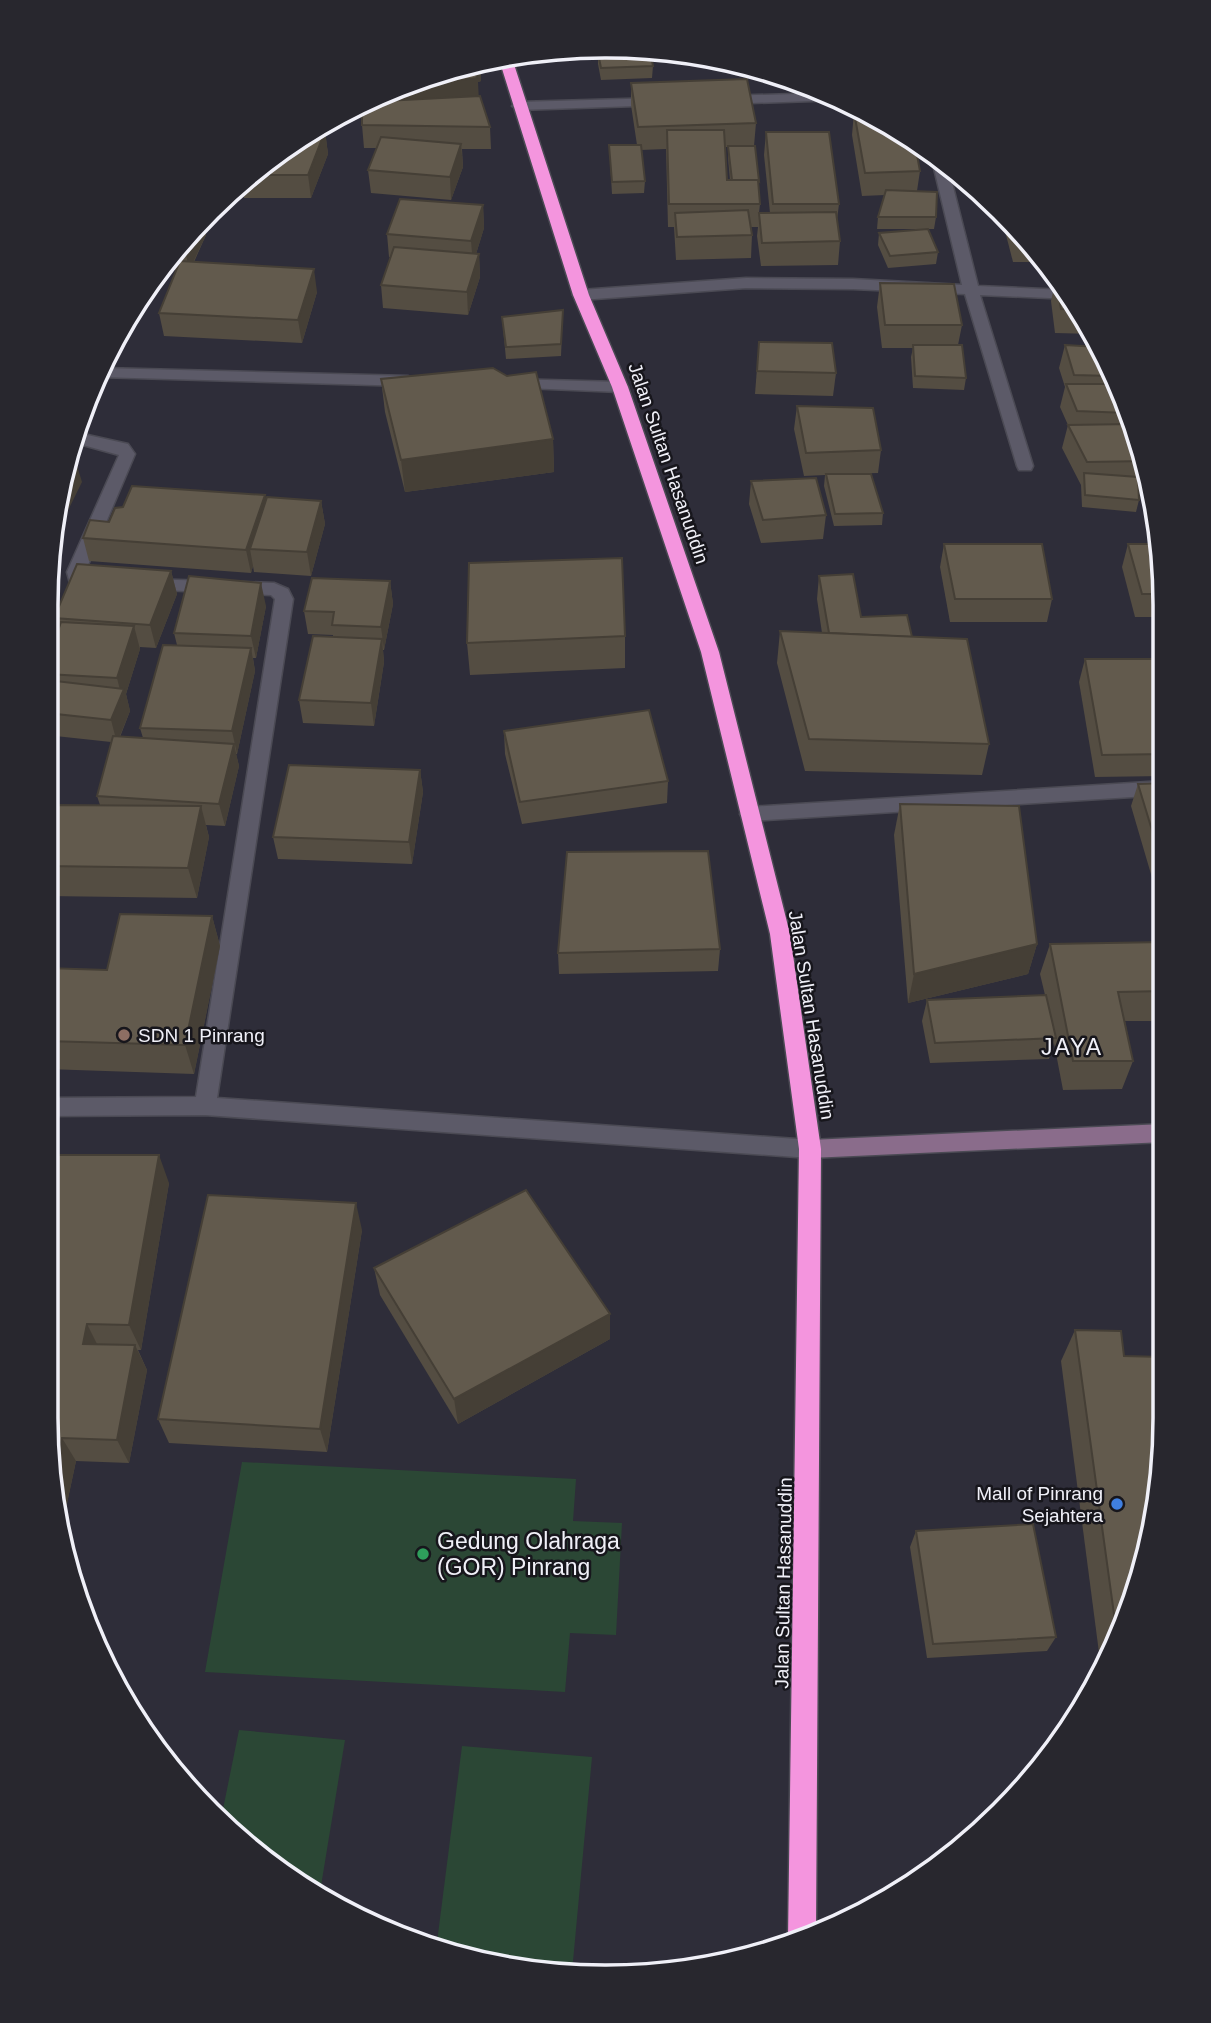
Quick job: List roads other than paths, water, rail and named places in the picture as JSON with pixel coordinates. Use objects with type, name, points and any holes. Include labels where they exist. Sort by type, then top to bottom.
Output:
[{"type":"highway","name":"Jalan Sultan Hasanuddin","points":[[507,67],[580,295],[620,387],[710,652],[780,934],[810,1149],[802,1929]]},
{"type":"street","points":[[703,100],[811,98]]},
{"type":"street","points":[[519,106],[677,101]]},
{"type":"street","points":[[942,174],[971,290],[1024,466]]},
{"type":"street","points":[[580,295],[746,283],[1056,294]]},
{"type":"street","points":[[109,373],[430,382]]},
{"type":"street","points":[[498,384],[620,387]]},
{"type":"street","points":[[84,439],[122,448],[127,454],[76,572],[76,579],[83,583],[115,585],[274,589],[282,593],[284,599],[205,1106]]},
{"type":"street","points":[[750,814],[1153,789]]},
{"type":"street","points":[[58,1107],[205,1106],[810,1149],[1153,1133]]},
{"type":"place","name":"SDN 1 Pinrang","points":[[124,1035]]},
{"type":"place","name":"Mall of Pinrang Sejahtera","points":[[1117,1504]]},
{"type":"place","name":"Gedung Olahraga (GOR) Pinrang","points":[[423,1554]]},
{"type":"district","name":"JAYA","points":[[1072,1047]]}]
